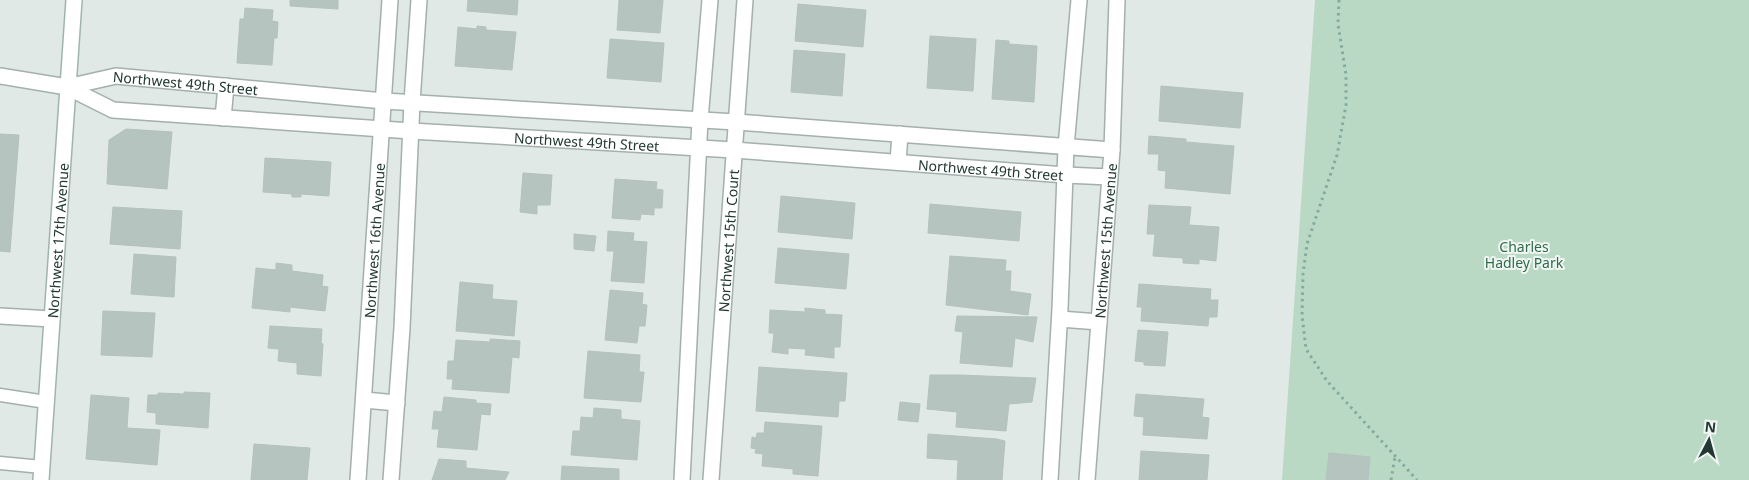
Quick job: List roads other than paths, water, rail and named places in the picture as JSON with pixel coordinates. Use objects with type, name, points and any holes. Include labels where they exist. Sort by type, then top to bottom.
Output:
[{"type":"street","name":"Northwest 17th Avenue","points":[[41,473],[74,0]]},
{"type":"street","name":"Northwest 16th Avenue","points":[[358,480],[390,0]]},
{"type":"street","points":[[391,480],[402,328],[418,0]]},
{"type":"street","points":[[682,480],[698,149],[710,0]]},
{"type":"street","name":"Northwest 15th Court","points":[[711,480],[745,0]]},
{"type":"street","points":[[1050,480],[1060,319],[1066,147],[1079,0]]},
{"type":"street","name":"Northwest 15th Avenue","points":[[1087,480],[1112,150],[1117,0]]},
{"type":"street","name":"Northwest 49th Street","points":[[0,76],[67,86],[113,110],[411,131],[734,150],[1110,177]]},
{"type":"street","name":"Northwest 49th Street","points":[[67,86],[116,76],[384,101],[736,122],[1112,150]]},
{"type":"street","points":[[224,118],[226,86]]},
{"type":"street","points":[[898,162],[900,134]]},
{"type":"street","points":[[0,316],[52,319]]},
{"type":"street","points":[[1060,319],[1099,322]]},
{"type":"street","points":[[364,400],[397,403]]},
{"type":"lane","points":[[0,395],[46,402]]},
{"type":"lane","points":[[0,463],[41,473]]},
{"type":"park label","name":"Charles Hadley Park","points":[[1524,254]]}]
